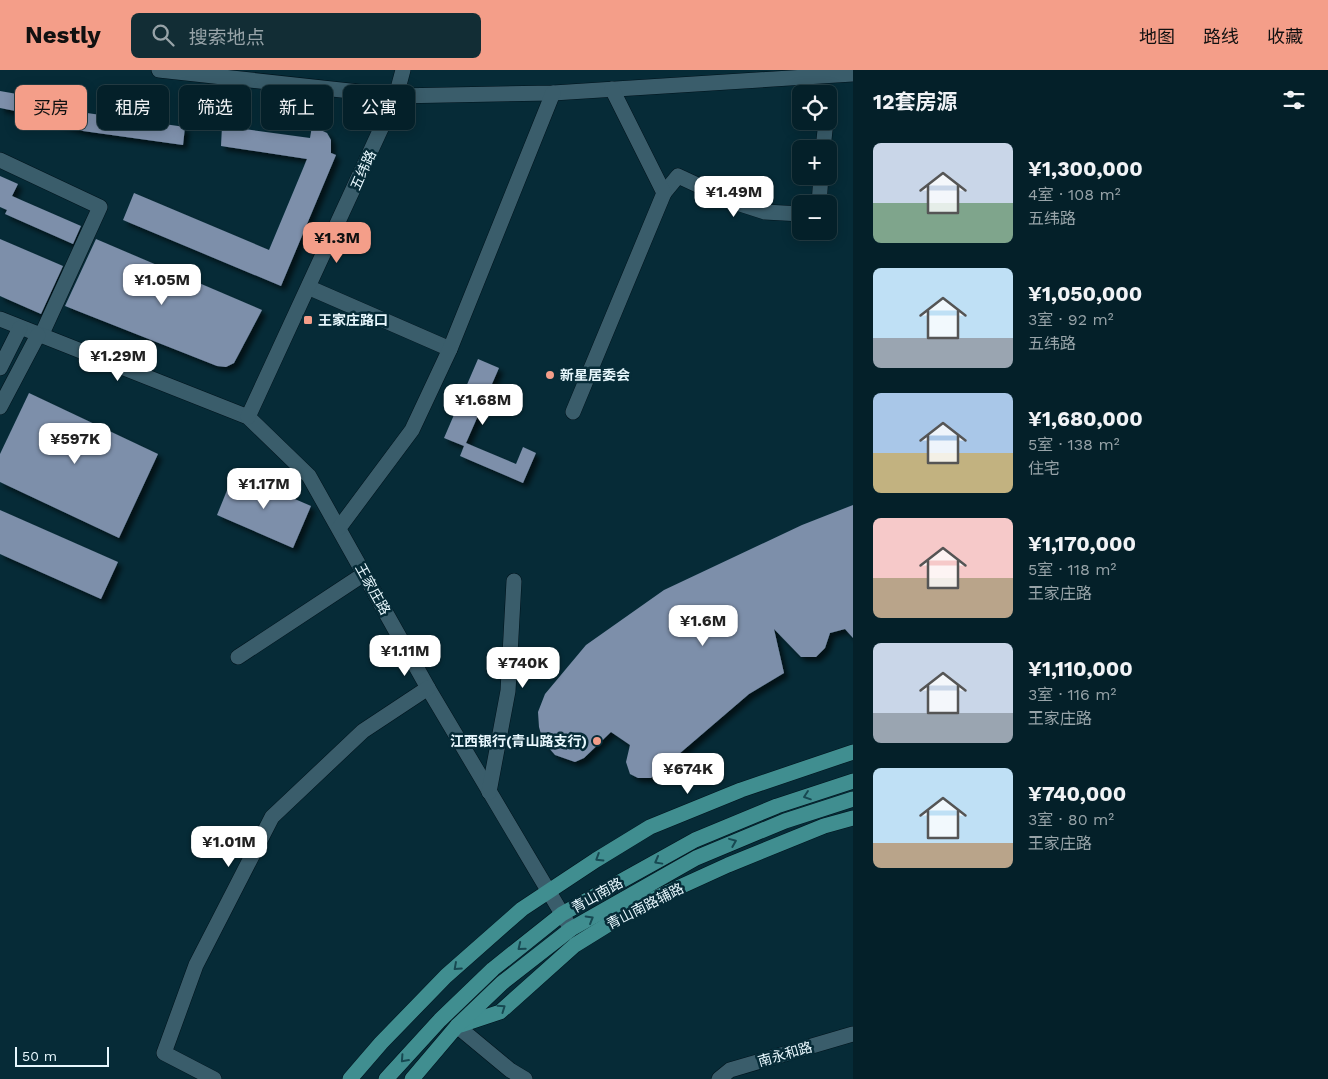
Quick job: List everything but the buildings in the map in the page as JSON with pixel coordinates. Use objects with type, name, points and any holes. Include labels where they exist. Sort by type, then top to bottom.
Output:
[{"type":"main road","points":[[350,1079],[381,1042],[446,976],[522,908],[548,891],[650,827],[741,790],[853,752]]},
{"type":"main road","name":"青山南路","points":[[386,1079],[440,1020],[493,969],[562,914],[695,840],[777,806],[853,780]]},
{"type":"main road","name":"青山南路","points":[[412,1079],[457,1026],[502,983],[571,929],[696,858],[786,821],[853,798]]},
{"type":"main road","name":"青山南路辅路","points":[[457,1026],[500,1012],[575,944],[638,906],[824,826],[853,818]]},
{"type":"street","points":[[159,70],[343,90]]},
{"type":"street","name":"五纬路","points":[[399,85],[403,70]]},
{"type":"street","points":[[415,96],[553,93],[853,74]]},
{"type":"street","points":[[612,89],[664,193]]},
{"type":"street","points":[[339,528],[412,430],[450,349],[553,93]]},
{"type":"street","name":"五纬路","points":[[248,417],[310,288],[381,130]]},
{"type":"street","points":[[0,160],[100,207],[39,335],[0,407]]},
{"type":"street","points":[[573,412],[664,193],[678,176],[734,202],[765,212],[792,214]]},
{"type":"street","points":[[310,288],[450,349]]},
{"type":"street","points":[[0,319],[248,417]]},
{"type":"street","points":[[0,368],[20,328]]},
{"type":"street","name":"王家庄路","points":[[248,417],[308,476],[428,688],[571,929]]},
{"type":"street","points":[[238,657],[364,574]]},
{"type":"street","points":[[489,792],[508,691],[514,581]]},
{"type":"street","points":[[214,1079],[164,1053],[196,965],[272,817],[362,731],[428,688]]},
{"type":"street","points":[[457,1026],[510,1070],[525,1079]]},
{"type":"street","name":"南永和路","points":[[720,1079],[730,1070],[853,1034]]},
{"type":"place","name":"王家庄路口","points":[[308,320]]},
{"type":"place","name":"新星居委会","points":[[550,375]]},
{"type":"place","name":"江西银行(青山路支行)","points":[[597,741]]}]
